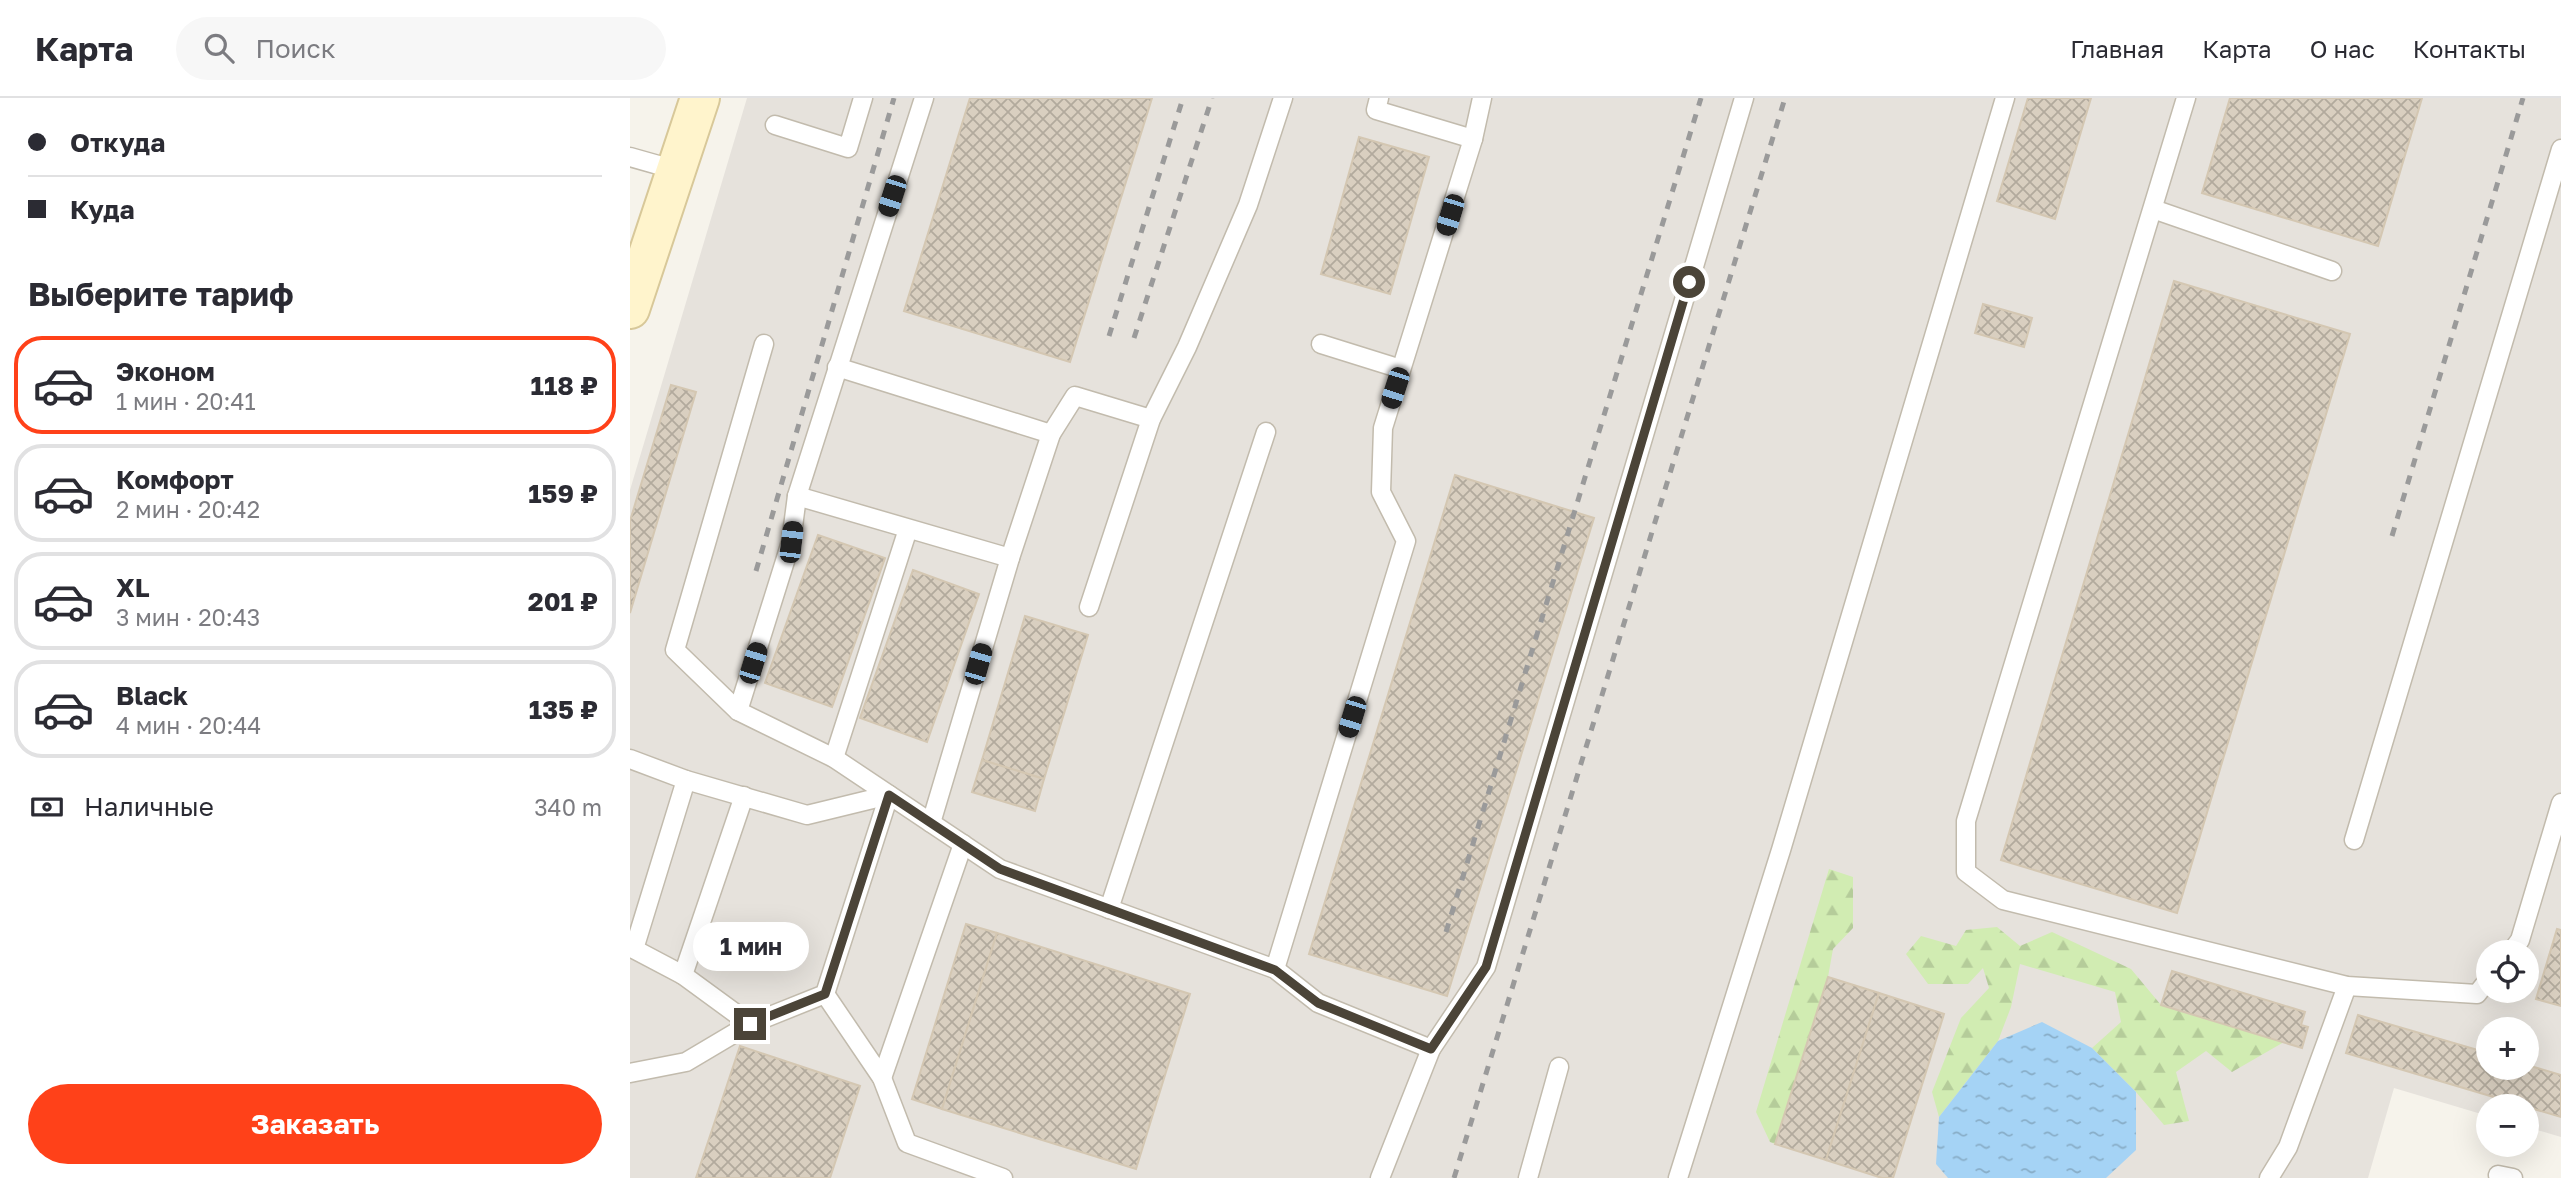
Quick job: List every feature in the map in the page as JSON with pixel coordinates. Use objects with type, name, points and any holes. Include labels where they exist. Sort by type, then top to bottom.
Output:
[{"type":"street","points":[[630,309],[699,98]]},
{"type":"lane","points":[[775,125],[848,148],[863,98]]},
{"type":"lane","points":[[738,711],[791,542],[796,496],[924,98]]},
{"type":"lane","points":[[1089,607],[1152,419],[1187,347],[1248,205],[1283,98]]},
{"type":"lane","points":[[1379,98],[1376,110],[1474,139]]},
{"type":"lane","points":[[1275,970],[1406,541],[1381,492],[1383,428],[1474,139],[1482,98]]},
{"type":"lane","points":[[1380,1178],[1431,1049],[1486,967],[1744,98]]},
{"type":"lane","points":[[1678,1178],[1781,850],[2005,98]]},
{"type":"lane","points":[[2186,98],[1966,821],[1966,872],[2003,900],[2347,986],[2476,994]]},
{"type":"lane","points":[[2354,840],[2561,149]]},
{"type":"lane","points":[[630,157],[676,170]]},
{"type":"lane","points":[[2153,209],[2332,271]]},
{"type":"lane","points":[[764,344],[674,650],[738,711],[834,758],[1000,869],[1275,970],[1318,1003],[1431,1049]]},
{"type":"lane","points":[[1321,344],[1402,369]]},
{"type":"lane","points":[[837,368],[1051,433]]},
{"type":"lane","points":[[931,823],[1010,558],[1051,433],[1074,396],[1152,419]]},
{"type":"lane","points":[[1109,909],[1266,432]]},
{"type":"lane","points":[[796,496],[1010,558]]},
{"type":"lane","points":[[834,758],[908,528]]},
{"type":"lane","points":[[630,759],[685,780],[807,815],[889,795]]},
{"type":"lane","points":[[685,780],[632,948],[683,975],[750,1024]]},
{"type":"lane","points":[[825,994],[889,795]]},
{"type":"lane","points":[[683,975],[744,796]]},
{"type":"lane","points":[[2520,940],[2561,803]]},
{"type":"lane","points":[[882,1078],[963,844]]},
{"type":"lane","points":[[2269,1178],[2288,1147],[2347,986]]},
{"type":"lane","points":[[630,1073],[685,1062],[750,1024],[825,994]]},
{"type":"lane","points":[[825,994],[882,1078],[907,1143],[1003,1178]]},
{"type":"lane","points":[[1528,1178],[1559,1067]]},
{"type":"shaded area","points":[[747,98],[2561,98],[2561,1137],[2539,1131],[2539,1094],[2476,1094],[2476,1112],[2394,1088],[2368,1178],[630,1178],[630,490]]},
{"type":"green space","points":[[1829,869],[1853,877],[1853,928],[1833,949],[1828,977],[1775,1144],[1770,1142],[1756,1112]]},
{"type":"green space","points":[[1997,927],[2020,946],[2052,932],[2131,969],[2161,1005],[2284,1042],[2232,1072],[2206,1051],[2176,1072],[2189,1121],[2164,1125],[2092,1048],[2121,1022],[2115,992],[2020,964],[2011,1007],[1998,1041],[1939,1117],[1932,1092],[1961,1018],[1989,988],[1983,968],[1968,984],[1928,984],[1906,954],[1921,936],[1956,946],[1966,930]]},
{"type":"water","points":[[2042,1022],[2092,1048],[2136,1092],[2136,1150],[2106,1178],[1948,1178],[1936,1164],[1939,1117],[1998,1041]]},
{"type":"building","points":[[970,98],[1152,98],[1070,362],[904,311]]},
{"type":"building","points":[[2028,98],[2091,98],[2055,219],[1997,201]]},
{"type":"building","points":[[2230,98],[2422,98],[2378,246],[2202,193]]},
{"type":"building","points":[[1359,137],[1429,157],[1390,294],[1321,274]]},
{"type":"building","points":[[2174,281],[2350,334],[2177,913],[2001,860]]},
{"type":"building","points":[[1983,304],[2032,318],[2024,347],[1975,333]]},
{"type":"building","points":[[671,385],[696,392],[630,613],[630,521]]},
{"type":"building","points":[[1455,475],[1594,518],[1447,996],[1309,954]]},
{"type":"building","points":[[818,535],[885,558],[832,707],[765,683]]},
{"type":"building","points":[[913,570],[979,594],[927,742],[860,718]]},
{"type":"building","points":[[1025,616],[1088,635],[1044,779],[982,760]]},
{"type":"building","points":[[982,760],[1044,779],[1035,811],[972,792]]},
{"type":"building","points":[[966,924],[997,933],[942,1109],[912,1099]]},
{"type":"building","points":[[2557,929],[2561,930],[2561,1006],[2539,1000],[2539,989]]},
{"type":"building","points":[[997,933],[1190,994],[1136,1169],[942,1109]]},
{"type":"building","points":[[2172,971],[2305,1012],[2301,1025],[2308,1027],[2302,1048],[2161,1005]]},
{"type":"building","points":[[1828,977],[1879,993],[1826,1160],[1775,1144]]},
{"type":"building","points":[[1879,993],[1944,1014],[1893,1178],[1882,1178],[1826,1160]]},
{"type":"building","points":[[2358,1015],[2476,1049],[2476,1080],[2539,1080],[2539,1069],[2561,1075],[2561,1117],[2539,1110],[2539,1094],[2484,1094],[2346,1053]]},
{"type":"building","points":[[740,1046],[860,1086],[830,1178],[696,1178]]},
{"type":"railway","points":[[756,571],[894,98]]},
{"type":"railway","points":[[1109,336],[1183,98]]},
{"type":"railway","points":[[1134,338],[1212,98]]},
{"type":"railway","points":[[1446,932],[1701,98]]},
{"type":"railway","points":[[1454,1178],[1785,98]]},
{"type":"railway","points":[[2392,536],[2523,98]]},
{"type":"route","points":[[750,1024],[825,994],[889,795],[1000,869],[1275,970],[1318,1003],[1431,1049],[1486,967],[1689,282]]}]
